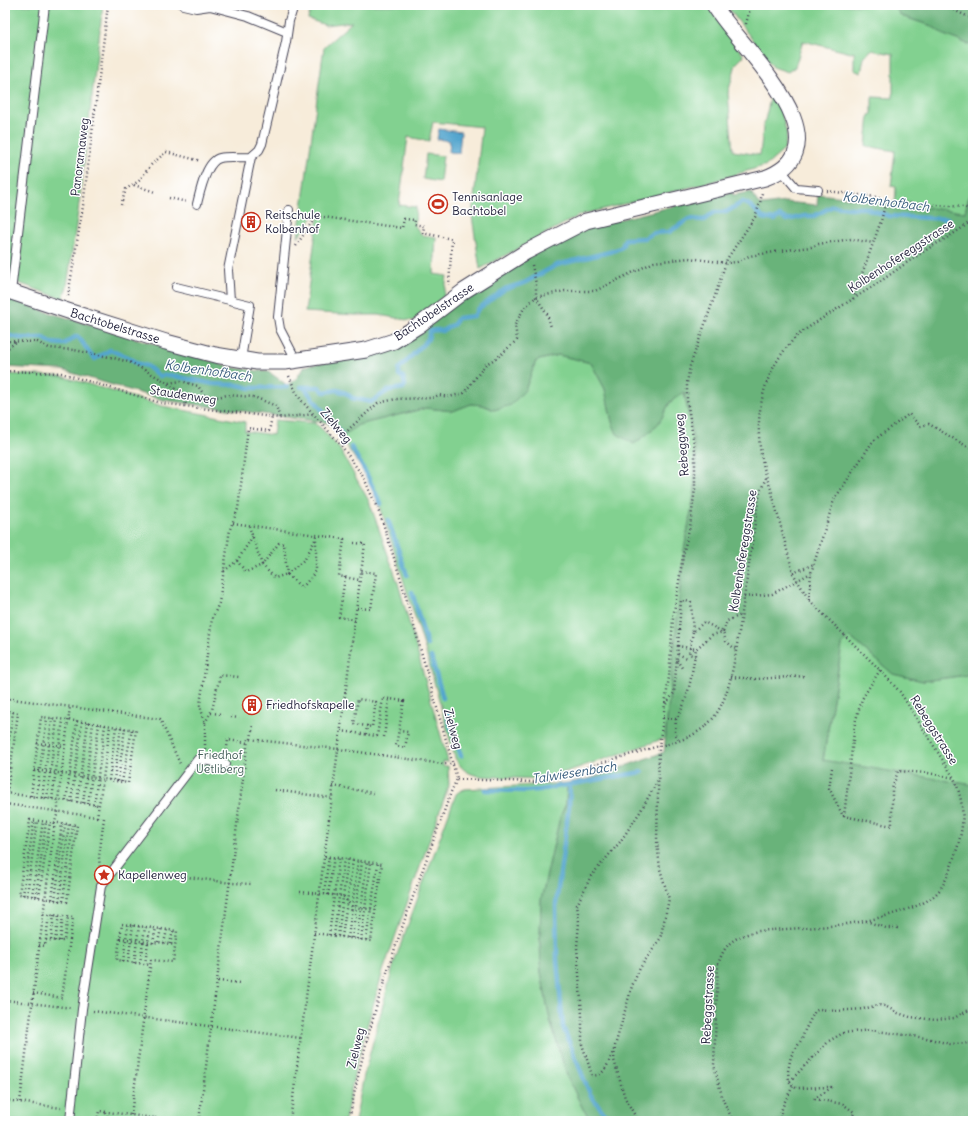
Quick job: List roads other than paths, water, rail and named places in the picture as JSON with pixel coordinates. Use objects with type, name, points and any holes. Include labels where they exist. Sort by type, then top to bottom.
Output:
[{"type":"street","points":[[714,5],[777,86],[796,122],[798,133],[795,152],[791,160],[782,170]]},
{"type":"street","name":"Bachtobelstrasse","points":[[8,291],[68,312],[166,342],[215,355],[266,363],[366,350],[394,341],[418,326],[464,291],[536,246],[586,221],[754,181],[771,176],[782,170]]},
{"type":"lane","points":[[8,291],[45,5]]},
{"type":"lane","points":[[182,5],[196,8],[210,6],[248,16],[287,32]]},
{"type":"lane","points":[[230,300],[228,270],[251,157],[259,150],[262,144],[289,21],[294,5]]},
{"type":"lane","points":[[197,204],[202,186],[214,161],[220,158],[251,157]]},
{"type":"lane","points":[[782,170],[796,188],[818,190]]},
{"type":"lane","points":[[289,210],[278,323],[290,361]]},
{"type":"lane","points":[[176,287],[250,305],[241,359]]},
{"type":"lane","points":[[70,1121],[82,1009],[101,886],[198,759],[225,764]]},
{"type":"water","points":[[439,129],[461,132],[459,153],[449,152],[450,141],[437,139]]},
{"type":"waterway","name":"Kolbenhofbach","points":[[301,387],[319,387],[324,392],[337,390],[346,393],[352,398],[371,402],[389,390],[403,388],[405,385],[403,377],[399,375],[399,369],[428,339],[430,331],[442,331],[454,324],[458,318],[474,316],[478,309],[505,289],[524,283],[557,265],[613,251],[622,247],[625,239],[645,238],[653,233],[669,232],[689,219],[704,220],[714,212],[726,212],[743,202],[751,206],[763,218],[775,220],[780,216],[787,220],[805,216],[814,216],[833,206],[865,208],[889,216],[949,219]]},
{"type":"waterway","name":"Kolbenhofbach","points":[[5,335],[20,338],[44,338],[51,343],[64,344],[77,336],[95,359],[110,350],[130,358],[136,363],[147,366],[159,376],[170,375],[213,384],[238,385],[250,388],[288,387]]},
{"type":"waterway","name":"Talwiesenbach","points":[[304,387],[342,435]]},
{"type":"waterway","name":"Talwiesenbach","points":[[351,447],[381,504]]},
{"type":"waterway","name":"Talwiesenbach","points":[[388,520],[407,575]]},
{"type":"waterway","name":"Talwiesenbach","points":[[412,592],[427,645]]},
{"type":"waterway","name":"Talwiesenbach","points":[[431,657],[443,698]]},
{"type":"waterway","name":"Talwiesenbach","points":[[447,714],[461,756]]},
{"type":"waterway","name":"Talwiesenbach","points":[[485,790],[539,790],[642,772]]},
{"type":"waterway","points":[[570,785],[569,806],[556,904],[557,960],[563,1027],[590,1094],[610,1121]]},
{"type":"place","name":"Tennisanlage Bachtobel","points":[[438,204]]},
{"type":"place","name":"Reitschule Kolbenhof","points":[[251,222]]},
{"type":"place","name":"Friedhofskapelle","points":[[252,705]]},
{"type":"place","name":"Kapellenweg","points":[[104,875]]},
{"type":"park label","name":"Friedhof Uetliberg","points":[[220,762]]}]
